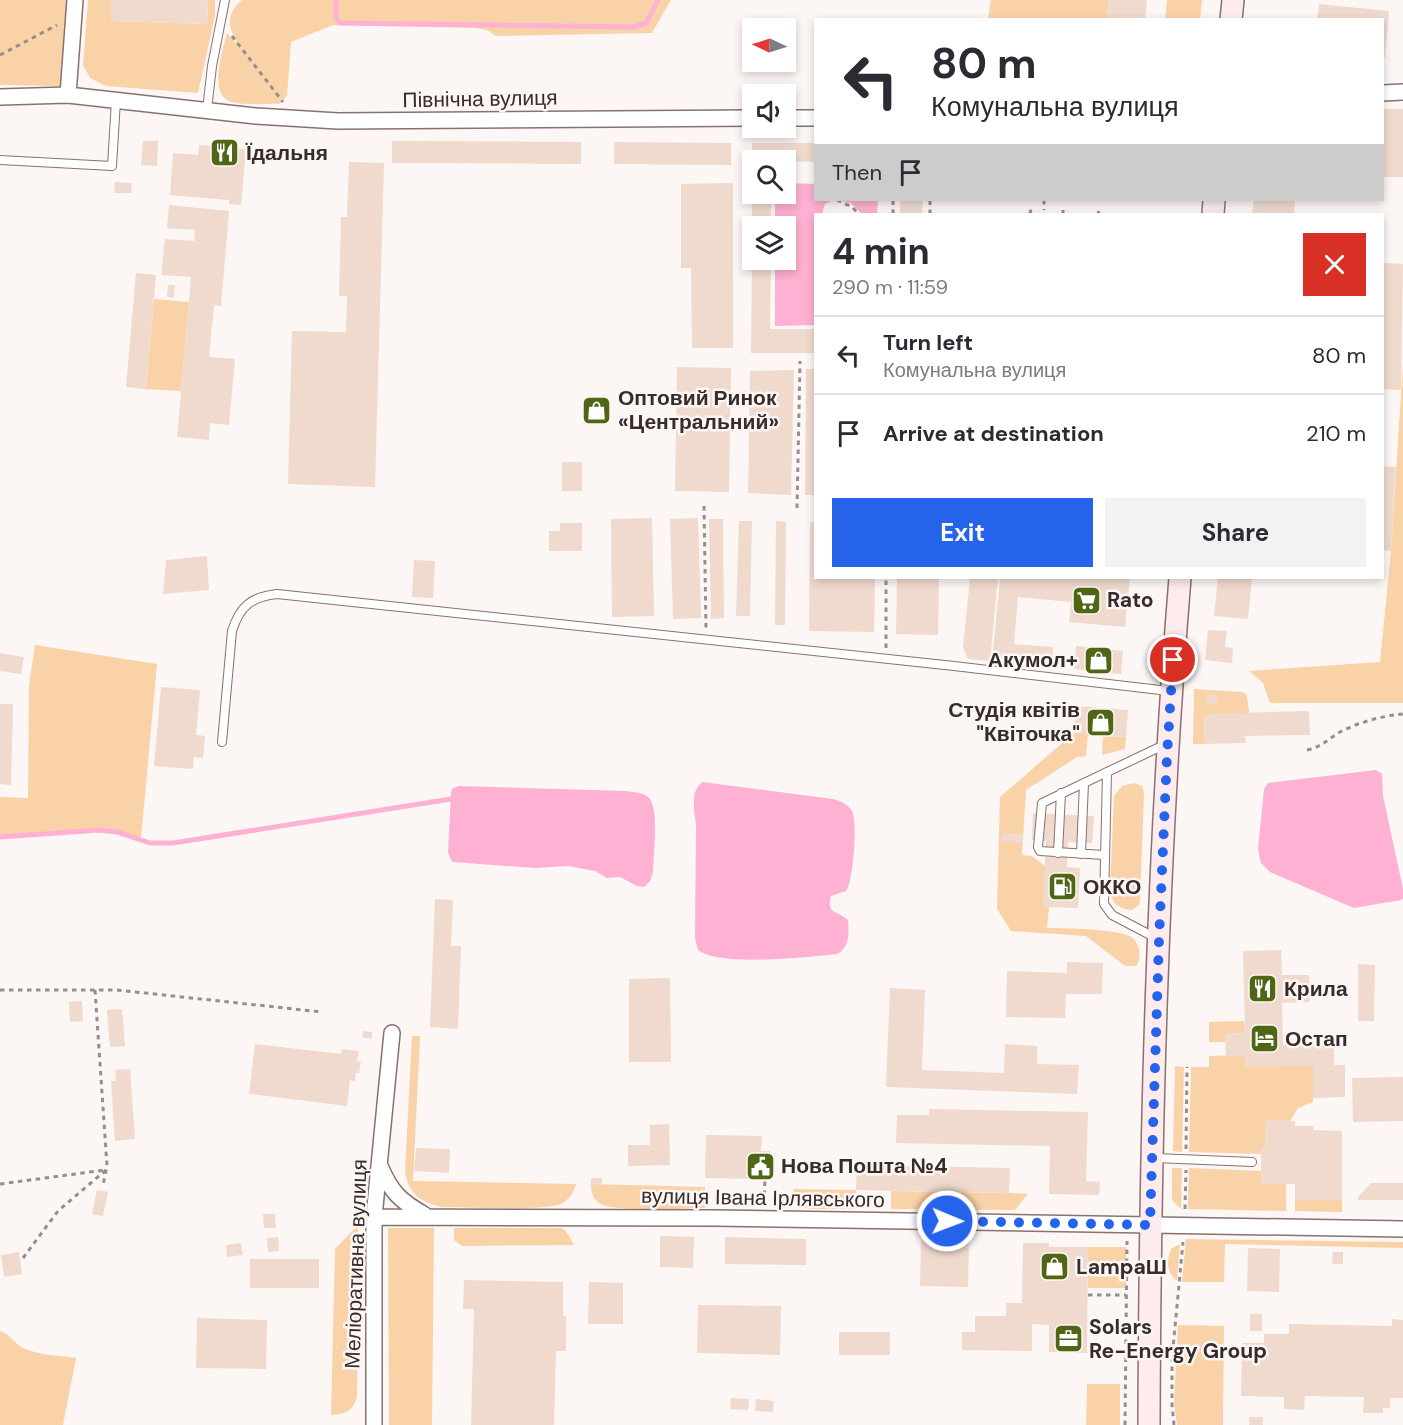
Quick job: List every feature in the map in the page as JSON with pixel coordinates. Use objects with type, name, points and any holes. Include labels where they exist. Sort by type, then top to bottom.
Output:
[{"type":"main road","points":[[1231,18],[1233,0]]},
{"type":"main road","points":[[1149,1425],[1150,1225],[1159,940],[1168,743],[1180,579]]},
{"type":"street","points":[[68,95],[75,0]]},
{"type":"street","points":[[1384,93],[1403,92]]},
{"type":"street","name":"Північна вулиця","points":[[0,97],[68,95],[207,111],[338,121],[742,118]]},
{"type":"street","points":[[796,118],[814,118]]},
{"type":"street","name":"Меліоративна вулиця","points":[[374,1425],[374,1217],[392,1033]]},
{"type":"street","points":[[379,1163],[397,1196],[408,1206],[428,1216]]},
{"type":"street","name":"вулиця Івана Ірлявського","points":[[374,1217],[763,1218],[1403,1229]]},
{"type":"lane","points":[[207,111],[210,80],[225,0]]},
{"type":"lane","points":[[0,160],[112,166],[116,100]]},
{"type":"lane","points":[[222,742],[232,631],[237,616],[247,603],[264,595],[278,594],[886,658],[1171,692]]},
{"type":"lane","points":[[1104,855],[1042,852],[1038,847],[1041,805],[1061,793],[1168,743]]},
{"type":"lane","points":[[1107,772],[1102,898],[1105,908],[1112,915],[1159,940]]},
{"type":"lane","points":[[1081,854],[1084,783]]},
{"type":"lane","points":[[1059,853],[1061,793]]},
{"type":"lane","points":[[1152,1158],[1252,1162]]},
{"type":"path","points":[[0,55],[74,17]]},
{"type":"path","points":[[221,22],[280,97],[287,118]]},
{"type":"path","points":[[839,201],[852,207],[858,213]]},
{"type":"path","points":[[1044,201],[1044,210]]},
{"type":"path","points":[[1030,213],[1031,209]]},
{"type":"path","points":[[797,508],[800,360]]},
{"type":"path","points":[[704,506],[706,639]]},
{"type":"path","points":[[886,579],[886,658]]},
{"type":"path","points":[[1307,750],[1317,748],[1352,727],[1376,718],[1403,714]]},
{"type":"path","points":[[0,990],[117,990],[322,1012]]},
{"type":"path","points":[[94,990],[106,1170],[103,1185]]},
{"type":"path","points":[[1174,1425],[1172,1359],[1184,1226],[1187,1067]]},
{"type":"path","points":[[0,1184],[106,1170]]},
{"type":"path","points":[[24,1258],[58,1211],[106,1170]]},
{"type":"path","points":[[763,1218],[765,1179]]},
{"type":"path","points":[[1125,1425],[1127,1224]]},
{"type":"path","points":[[1088,1295],[1126,1294]]},
{"type":"shaded area","points":[[0,0],[68,0],[63,84],[59,86],[0,85]]},
{"type":"shaded area","points":[[88,0],[111,0],[111,21],[207,24],[208,0],[215,0],[215,16],[198,93],[106,86],[90,78],[83,65]]},
{"type":"shaded area","points":[[243,0],[671,0],[652,33],[496,36],[487,30],[475,28],[333,25],[291,42],[287,96],[279,104],[249,104],[232,102],[224,98],[218,82],[220,60],[227,33],[236,43],[230,18],[234,8]]},
{"type":"shaded area","points":[[991,0],[1109,0],[1107,18],[988,18]]},
{"type":"shaded area","points":[[1167,0],[1202,0],[1200,18],[1165,18]]},
{"type":"shaded area","points":[[796,183],[814,184],[814,201],[831,201],[825,204],[822,213],[814,213],[814,325],[775,326],[775,270],[796,270],[796,216],[775,216],[775,204],[796,204]]},
{"type":"shaded area","points":[[842,201],[878,201],[877,213],[861,213],[851,203]]},
{"type":"shaded area","points":[[154,299],[189,302],[181,391],[146,389]]},
{"type":"shaded area","points":[[1403,363],[1403,703],[1270,703],[1263,683],[1249,671],[1380,662],[1391,551]]},
{"type":"shaded area","points":[[35,645],[157,664],[141,839],[108,828],[0,835],[0,797],[28,798],[29,685]]},
{"type":"shaded area","points":[[1194,689],[1242,692],[1247,695],[1249,713],[1204,715],[1205,744],[1193,744]]},
{"type":"shaded area","points":[[1074,733],[1088,734],[1086,756],[1077,757],[1026,790],[1022,855],[1032,856],[1045,866],[1049,907],[1047,928],[1124,934],[1135,940],[1139,948],[1136,966],[1126,966],[1121,963],[1086,936],[1011,931],[997,909],[1000,797]]},
{"type":"shaded area","points":[[1103,736],[1126,737],[1125,749],[1102,755]]},
{"type":"shaded area","points":[[1376,770],[1382,774],[1383,796],[1403,889],[1401,900],[1354,908],[1270,872],[1261,863],[1258,849],[1264,789],[1268,783]]},
{"type":"shaded area","points":[[702,782],[833,799],[844,803],[852,811],[855,827],[854,852],[849,886],[846,891],[831,896],[830,902],[831,909],[848,920],[848,939],[841,951],[837,954],[806,957],[744,960],[709,955],[698,950],[695,938],[694,797],[695,791]]},
{"type":"shaded area","points":[[1134,783],[1142,786],[1144,793],[1140,900],[1139,905],[1132,910],[1116,905],[1110,889],[1114,796],[1122,786]]},
{"type":"shaded area","points":[[459,786],[625,791],[646,795],[652,802],[655,820],[653,872],[650,881],[644,887],[637,886],[620,877],[607,878],[595,871],[568,866],[536,868],[452,862],[448,853],[451,792],[453,788]]},
{"type":"shaded area","points":[[1244,1021],[1245,1033],[1226,1034],[1225,1042],[1209,1042],[1209,1022]]},
{"type":"shaded area","points":[[412,1036],[420,1036],[413,1181],[576,1184],[568,1199],[554,1206],[540,1207],[441,1207],[421,1199],[413,1192],[405,1172]]},
{"type":"shaded area","points":[[1245,1055],[1245,1066],[1313,1066],[1313,1102],[1298,1108],[1290,1121],[1266,1121],[1265,1147],[1261,1147],[1261,1154],[1189,1152],[1191,1067],[1209,1067],[1209,1056]]},
{"type":"shaded area","points":[[1175,1066],[1184,1067],[1182,1152],[1173,1151]]},
{"type":"shaded area","points":[[1172,1168],[1182,1168],[1181,1209],[1172,1200]]},
{"type":"shaded area","points":[[1189,1168],[1261,1171],[1261,1184],[1286,1184],[1286,1211],[1188,1209]]},
{"type":"shaded area","points":[[591,1184],[705,1187],[705,1208],[635,1209],[609,1206],[601,1204],[594,1198]]},
{"type":"shaded area","points":[[793,1189],[856,1190],[856,1209],[808,1209],[797,1202]]},
{"type":"shaded area","points":[[891,1191],[1028,1194],[1015,1210],[891,1209]]},
{"type":"shaded area","points":[[1295,1200],[1342,1200],[1342,1212],[1295,1211]]},
{"type":"shaded area","points":[[358,1225],[357,1396],[348,1411],[331,1415],[335,1249]]},
{"type":"shaded area","points":[[388,1228],[434,1228],[432,1425],[389,1425]]},
{"type":"shaded area","points":[[454,1228],[561,1228],[566,1231],[574,1245],[462,1246],[454,1240]]},
{"type":"shaded area","points":[[1186,1239],[1403,1242],[1403,1248],[1225,1244],[1224,1282],[1182,1282]]},
{"type":"shaded area","points":[[1180,1244],[1177,1281],[1169,1270],[1168,1261],[1172,1248]]},
{"type":"shaded area","points":[[1088,1247],[1126,1247],[1126,1288],[1088,1288]]},
{"type":"shaded area","points":[[1178,1325],[1224,1326],[1223,1425],[1177,1425],[1174,1403]]},
{"type":"shaded area","points":[[0,1331],[23,1348],[49,1355],[76,1358],[63,1425],[0,1425]]},
{"type":"shaded area","points":[[1087,1384],[1120,1384],[1120,1425],[1086,1425]]},
{"type":"building","points":[[111,0],[208,0],[207,24],[111,21]]},
{"type":"building","points":[[1109,0],[1147,0],[1145,18],[1107,18]]},
{"type":"building","points":[[1319,4],[1389,11],[1385,58],[1384,18],[1317,18]]},
{"type":"building","points":[[1384,109],[1403,109],[1403,177],[1384,177]]},
{"type":"building","points":[[143,141],[158,141],[157,166],[141,165]]},
{"type":"building","points":[[392,141],[581,142],[581,164],[392,163]]},
{"type":"building","points":[[614,142],[731,143],[731,165],[614,164]]},
{"type":"building","points":[[752,143],[814,143],[814,162],[796,161],[796,150],[752,150]]},
{"type":"building","points":[[199,145],[246,149],[241,205],[229,204],[229,200],[170,195],[173,153],[198,155]]},
{"type":"building","points":[[349,162],[384,163],[375,487],[288,484],[292,331],[346,332],[347,296],[339,296],[341,217],[347,217]]},
{"type":"building","points":[[115,182],[132,183],[131,193],[114,193]]},
{"type":"building","points":[[733,183],[733,348],[692,348],[691,268],[681,268],[681,184]]},
{"type":"building","points":[[900,201],[923,201],[922,213],[900,213]]},
{"type":"building","points":[[1254,201],[1295,201],[1294,213],[1252,213]]},
{"type":"building","points":[[752,204],[771,204],[771,216],[752,216]]},
{"type":"building","points":[[169,205],[229,211],[221,306],[214,305],[209,357],[235,359],[229,425],[210,423],[209,440],[177,437],[191,277],[162,275],[162,266],[165,239],[194,241],[195,230],[167,228]]},
{"type":"building","points":[[1384,263],[1403,264],[1401,390],[1384,389]]},
{"type":"building","points":[[752,270],[771,270],[770,329],[814,329],[814,353],[751,353]]},
{"type":"building","points":[[136,273],[156,275],[146,389],[126,387]]},
{"type":"building","points":[[168,285],[175,285],[174,298],[167,297]]},
{"type":"building","points":[[677,367],[731,368],[729,492],[675,491]]},
{"type":"building","points":[[806,369],[814,369],[814,495],[805,495]]},
{"type":"building","points":[[794,370],[791,495],[748,493],[750,371]]},
{"type":"building","points":[[562,462],[582,462],[582,491],[562,491]]},
{"type":"building","points":[[1384,466],[1396,467],[1391,551],[1384,550]]},
{"type":"building","points":[[652,518],[654,616],[612,617],[611,519]]},
{"type":"building","points":[[698,518],[701,618],[673,619],[670,519]]},
{"type":"building","points":[[709,519],[723,519],[724,618],[711,619]]},
{"type":"building","points":[[739,521],[752,521],[750,616],[736,616]]},
{"type":"building","points":[[776,521],[786,522],[785,625],[775,625]]},
{"type":"building","points":[[810,522],[814,522],[814,579],[875,579],[874,632],[809,631]]},
{"type":"building","points":[[560,523],[582,523],[582,551],[549,551],[549,531],[560,531]]},
{"type":"building","points":[[207,556],[209,590],[163,594],[166,560]]},
{"type":"building","points":[[414,560],[435,561],[433,598],[412,597]]},
{"type":"building","points":[[897,579],[939,579],[938,635],[896,634]]},
{"type":"building","points":[[970,579],[998,579],[990,661],[968,659],[963,648]]},
{"type":"building","name":"Rato","points":[[1000,579],[1130,579],[1125,627],[1069,622],[1071,602],[1018,597],[1014,644],[1053,647],[1052,666],[992,661]]},
{"type":"building","points":[[1218,579],[1252,579],[1248,619],[1214,616]]},
{"type":"building","points":[[1208,630],[1227,631],[1225,647],[1233,648],[1232,663],[1205,660]]},
{"type":"building","name":"Акумол+","points":[[1076,646],[1123,651],[1121,674],[1074,669]]},
{"type":"building","points":[[0,653],[24,657],[21,674],[0,671]]},
{"type":"building","points":[[161,687],[200,690],[196,735],[205,736],[203,758],[194,757],[193,769],[154,766]]},
{"type":"building","points":[[1207,694],[1217,694],[1217,704],[1207,704]]},
{"type":"building","points":[[0,704],[13,704],[11,785],[0,784]]},
{"type":"building","name":"Студія квітів \"Квіточка\"","points":[[1076,706],[1128,710],[1126,737],[1074,733]]},
{"type":"building","points":[[1309,711],[1310,735],[1245,736],[1246,743],[1205,744],[1204,714]]},
{"type":"building","points":[[1033,813],[1094,816],[1092,843],[1068,842],[1067,867],[1080,868],[1078,908],[1043,907],[1046,841],[1032,840]]},
{"type":"building","points":[[1003,833],[1023,834],[1023,843],[1002,842]]},
{"type":"building","points":[[435,899],[453,900],[451,946],[461,946],[458,1029],[430,1027]]},
{"type":"building","points":[[1281,950],[1282,975],[1309,975],[1310,1002],[1282,1003],[1283,1045],[1334,1044],[1334,1065],[1345,1065],[1345,1097],[1313,1098],[1313,1066],[1245,1067],[1245,1055],[1226,1056],[1225,1034],[1245,1033],[1243,951]]},
{"type":"building","points":[[1067,962],[1103,963],[1102,994],[1066,994],[1065,1018],[1006,1017],[1007,971],[1067,973]]},
{"type":"building","points":[[1358,964],[1375,965],[1374,1021],[1358,1021]]},
{"type":"building","points":[[670,978],[671,1062],[629,1062],[629,979]]},
{"type":"building","points":[[890,988],[925,990],[922,1070],[1004,1073],[1005,1044],[1037,1046],[1037,1064],[1079,1065],[1077,1094],[886,1087]]},
{"type":"building","points":[[82,1001],[83,1021],[70,1022],[69,1002]]},
{"type":"building","points":[[122,1009],[125,1046],[110,1047],[107,1010]]},
{"type":"building","points":[[363,1031],[372,1032],[372,1039],[362,1037]]},
{"type":"building","points":[[255,1044],[341,1054],[342,1049],[359,1051],[357,1061],[361,1062],[359,1073],[356,1073],[355,1081],[350,1080],[347,1106],[249,1094]]},
{"type":"building","points":[[130,1069],[135,1139],[115,1141],[111,1081],[116,1081],[115,1070]]},
{"type":"building","points":[[1403,1077],[1403,1121],[1353,1122],[1352,1078]]},
{"type":"building","points":[[929,1109],[1088,1112],[1086,1181],[1100,1182],[1099,1195],[1049,1194],[1050,1146],[896,1143],[897,1115],[929,1115]]},
{"type":"building","points":[[1266,1120],[1295,1121],[1295,1126],[1314,1126],[1313,1130],[1342,1131],[1342,1200],[1295,1200],[1295,1184],[1261,1184],[1261,1147],[1265,1147]]},
{"type":"building","points":[[669,1124],[670,1165],[628,1166],[628,1145],[650,1145],[650,1125]]},
{"type":"building","points":[[706,1135],[762,1136],[761,1151],[770,1151],[770,1179],[705,1178]]},
{"type":"building","points":[[416,1148],[450,1149],[449,1173],[414,1171]]},
{"type":"building","points":[[857,1165],[1010,1168],[1009,1193],[856,1190]]},
{"type":"building","points":[[591,1178],[602,1178],[602,1185],[591,1184]]},
{"type":"building","points":[[1371,1183],[1403,1183],[1403,1200],[1358,1200],[1358,1197]]},
{"type":"building","points":[[97,1190],[108,1192],[103,1216],[92,1214]]},
{"type":"building","points":[[263,1214],[275,1214],[276,1228],[264,1228]]},
{"type":"building","points":[[660,1236],[694,1237],[693,1268],[660,1267]]},
{"type":"building","points":[[278,1237],[279,1251],[268,1252],[267,1238]]},
{"type":"building","points":[[725,1237],[806,1239],[806,1265],[725,1264]]},
{"type":"building","points":[[921,1241],[969,1242],[968,1287],[920,1286]]},
{"type":"building","points":[[241,1243],[243,1255],[227,1257],[226,1245]]},
{"type":"building","points":[[1023,1243],[1049,1243],[1049,1247],[1088,1247],[1087,1353],[1049,1352],[1049,1325],[1032,1324],[1032,1351],[962,1350],[962,1332],[975,1332],[975,1316],[1006,1316],[1006,1303],[1022,1303]]},
{"type":"building","points":[[1248,1248],[1280,1249],[1279,1292],[1247,1291]]},
{"type":"building","points":[[19,1252],[22,1274],[4,1277],[1,1255]]},
{"type":"building","points":[[1333,1252],[1343,1252],[1343,1264],[1332,1264]]},
{"type":"building","points":[[250,1259],[319,1259],[319,1288],[250,1288]]},
{"type":"building","points":[[464,1280],[563,1282],[566,1351],[556,1351],[554,1425],[471,1425],[474,1309],[463,1309]]},
{"type":"building","points":[[589,1282],[623,1283],[623,1324],[588,1324]]},
{"type":"building","points":[[698,1305],[781,1306],[780,1355],[697,1353]]},
{"type":"building","points":[[1250,1314],[1262,1314],[1262,1331],[1250,1331]]},
{"type":"building","points":[[197,1318],[267,1320],[266,1369],[196,1368]]},
{"type":"building","points":[[1392,1319],[1403,1320],[1403,1398],[1390,1398],[1390,1408],[1383,1408],[1383,1413],[1363,1413],[1364,1397],[1305,1396],[1304,1410],[1284,1409],[1284,1397],[1241,1396],[1242,1343],[1264,1343],[1264,1334],[1289,1334],[1289,1324],[1392,1326]]},
{"type":"building","points":[[839,1332],[890,1332],[890,1355],[839,1355]]},
{"type":"building","points":[[731,1398],[749,1399],[748,1410],[730,1409]]},
{"type":"building","points":[[756,1399],[774,1401],[773,1412],[755,1411]]},
{"type":"building","points":[[1249,1417],[1263,1417],[1263,1425],[1249,1425]]},
{"type":"waterway","points":[[336,0],[336,18],[340,23],[633,27],[646,23],[658,0]]},
{"type":"waterway","points":[[0,837],[99,830],[117,832],[150,843],[173,843],[451,799]]},
{"type":"place","name":"Їдальня","points":[[225,153]]},
{"type":"place","name":"Оптовий Ринок «Центральний»","points":[[597,410]]},
{"type":"place","name":"Rato","points":[[1086,600]]},
{"type":"place","name":"Акумол+","points":[[1099,660]]},
{"type":"place","name":"Студія квітів \"Квіточка\"","points":[[1101,722]]},
{"type":"place","name":"ОККО","points":[[1062,887]]},
{"type":"place","name":"Крила","points":[[1263,989]]},
{"type":"place","name":"Остап","points":[[1264,1039]]},
{"type":"place","name":"Нова Пошта №4","points":[[760,1166]]},
{"type":"place","name":"LampaШ","points":[[1055,1267]]},
{"type":"place","name":"Solars Re-Energy Group","points":[[1068,1339]]},
{"type":"route","points":[[947,1221],[1150,1225],[1159,940],[1173,660]]}]
